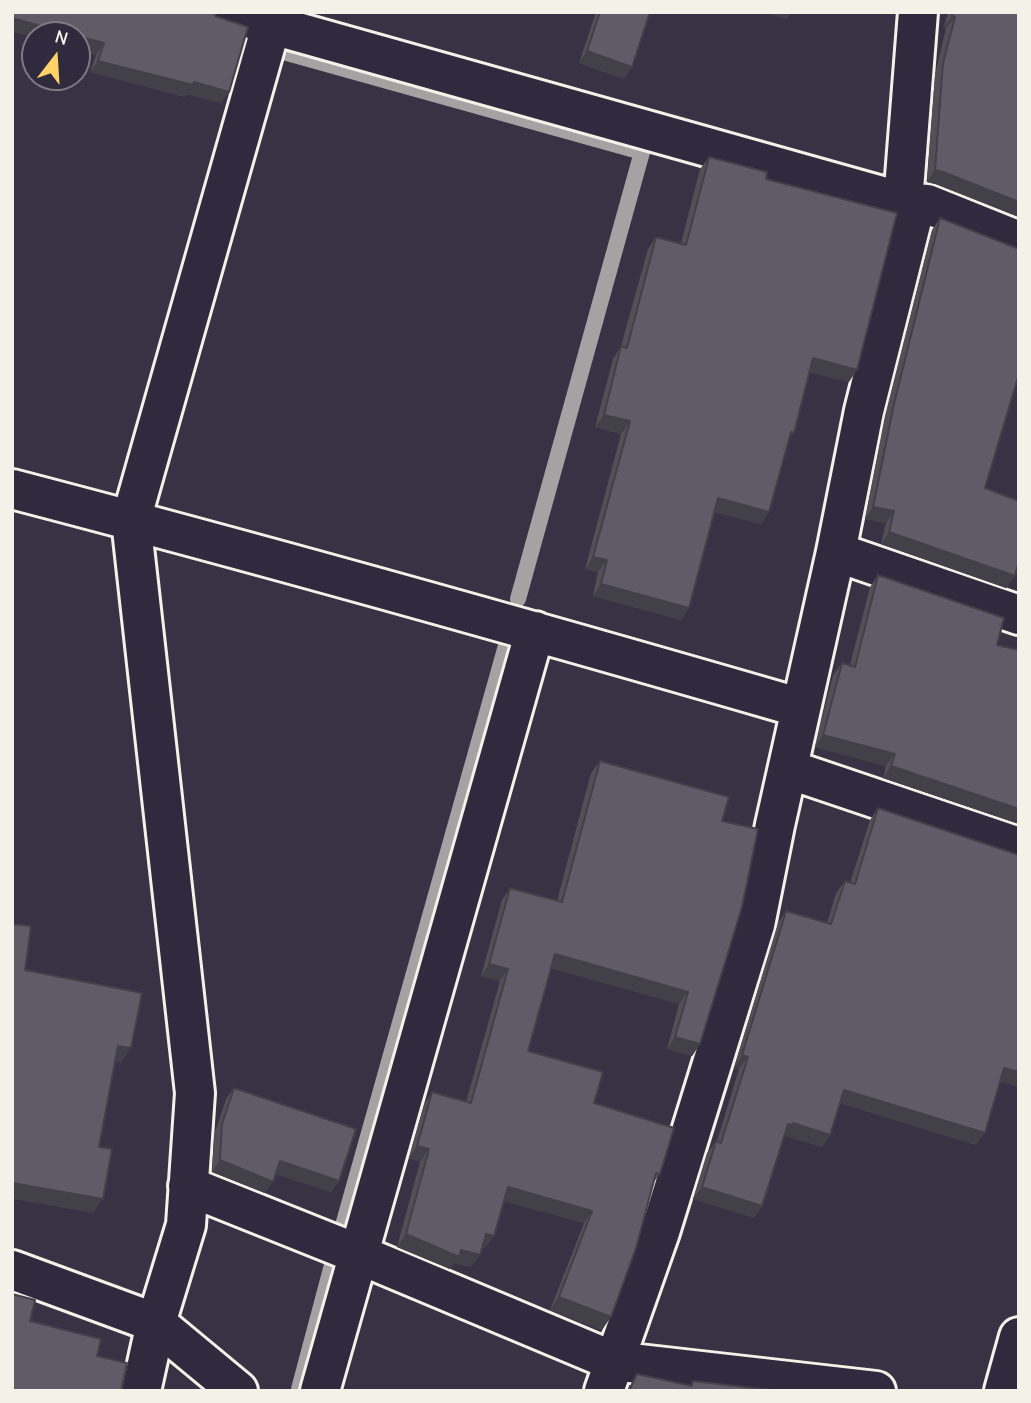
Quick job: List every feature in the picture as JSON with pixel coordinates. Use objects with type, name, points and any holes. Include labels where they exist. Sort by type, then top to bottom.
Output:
[{"type":"street","points":[[226,12],[273,18],[903,202],[927,204],[1019,241]]},
{"type":"street","points":[[608,1376],[660,1232],[755,925],[864,411],[913,216],[903,202],[918,12]]},
{"type":"street","points":[[141,1391],[156,1322],[186,1225],[195,1093],[131,520],[273,18]]},
{"type":"street","points":[[12,489],[535,631],[801,708]]},
{"type":"street","points":[[836,552],[1019,615]]},
{"type":"street","points":[[320,1391],[535,631]]},
{"type":"street","points":[[788,769],[1019,847]]},
{"type":"street","points":[[188,1186],[358,1254],[608,1376],[876,1391]]},
{"type":"street","points":[[12,1270],[156,1322],[238,1391]]},
{"type":"street","points":[[1004,1391],[1019,1337]]},
{"type":"building","points":[[12,12],[216,12],[215,16],[248,27],[229,92],[98,61],[104,43],[91,40],[91,21],[23,21],[12,18]]},
{"type":"building","points":[[600,12],[650,12],[632,67],[587,51]]},
{"type":"building","points":[[953,12],[1019,12],[1019,202],[935,170],[943,63],[955,17],[952,16]]},
{"type":"building","points":[[709,157],[767,172],[766,179],[897,213],[857,370],[813,358],[794,433],[791,432],[769,512],[718,498],[689,608],[601,584],[607,560],[593,557],[630,421],[604,415],[621,346],[627,348],[656,237],[686,245]]},
{"type":"building","points":[[940,218],[1019,249],[1019,374],[985,488],[1019,501],[1019,560],[1015,576],[889,532],[894,511],[873,507],[894,404]]},
{"type":"building","points":[[878,575],[1004,618],[997,645],[1019,650],[1019,809],[891,766],[895,754],[823,735],[842,663],[855,667]]},
{"type":"building","points":[[600,761],[729,797],[722,821],[758,829],[742,907],[700,1044],[675,1037],[688,992],[555,954],[528,1051],[603,1072],[594,1103],[674,1128],[660,1174],[656,1173],[636,1248],[611,1317],[559,1297],[592,1211],[508,1187],[494,1236],[486,1234],[480,1255],[461,1250],[459,1257],[406,1234],[429,1149],[417,1146],[432,1092],[471,1103],[508,969],[489,964],[510,888],[562,902]]},
{"type":"building","points":[[878,808],[1019,855],[1019,1072],[1004,1068],[985,1133],[844,1090],[830,1135],[793,1123],[788,1124],[762,1206],[702,1187],[716,1141],[721,1143],[748,1057],[742,1055],[786,911],[831,924],[845,881],[855,884]]},
{"type":"building","points":[[12,924],[31,926],[25,970],[142,993],[131,1048],[118,1046],[99,1147],[112,1149],[103,1199],[12,1183]]},
{"type":"building","points":[[234,1088],[356,1129],[339,1181],[280,1161],[273,1182],[220,1160],[222,1124]]},
{"type":"building","points":[[12,1294],[35,1300],[30,1321],[101,1339],[97,1356],[127,1363],[121,1391],[12,1391]]},
{"type":"building","points":[[637,1374],[692,1386],[693,1381],[779,1391],[629,1391]]},
{"type":"waterway","points":[[287,53],[642,152],[518,599]]},
{"type":"waterway","points":[[342,1229],[507,642]]},
{"type":"waterway","points":[[299,1389],[333,1261]]}]
